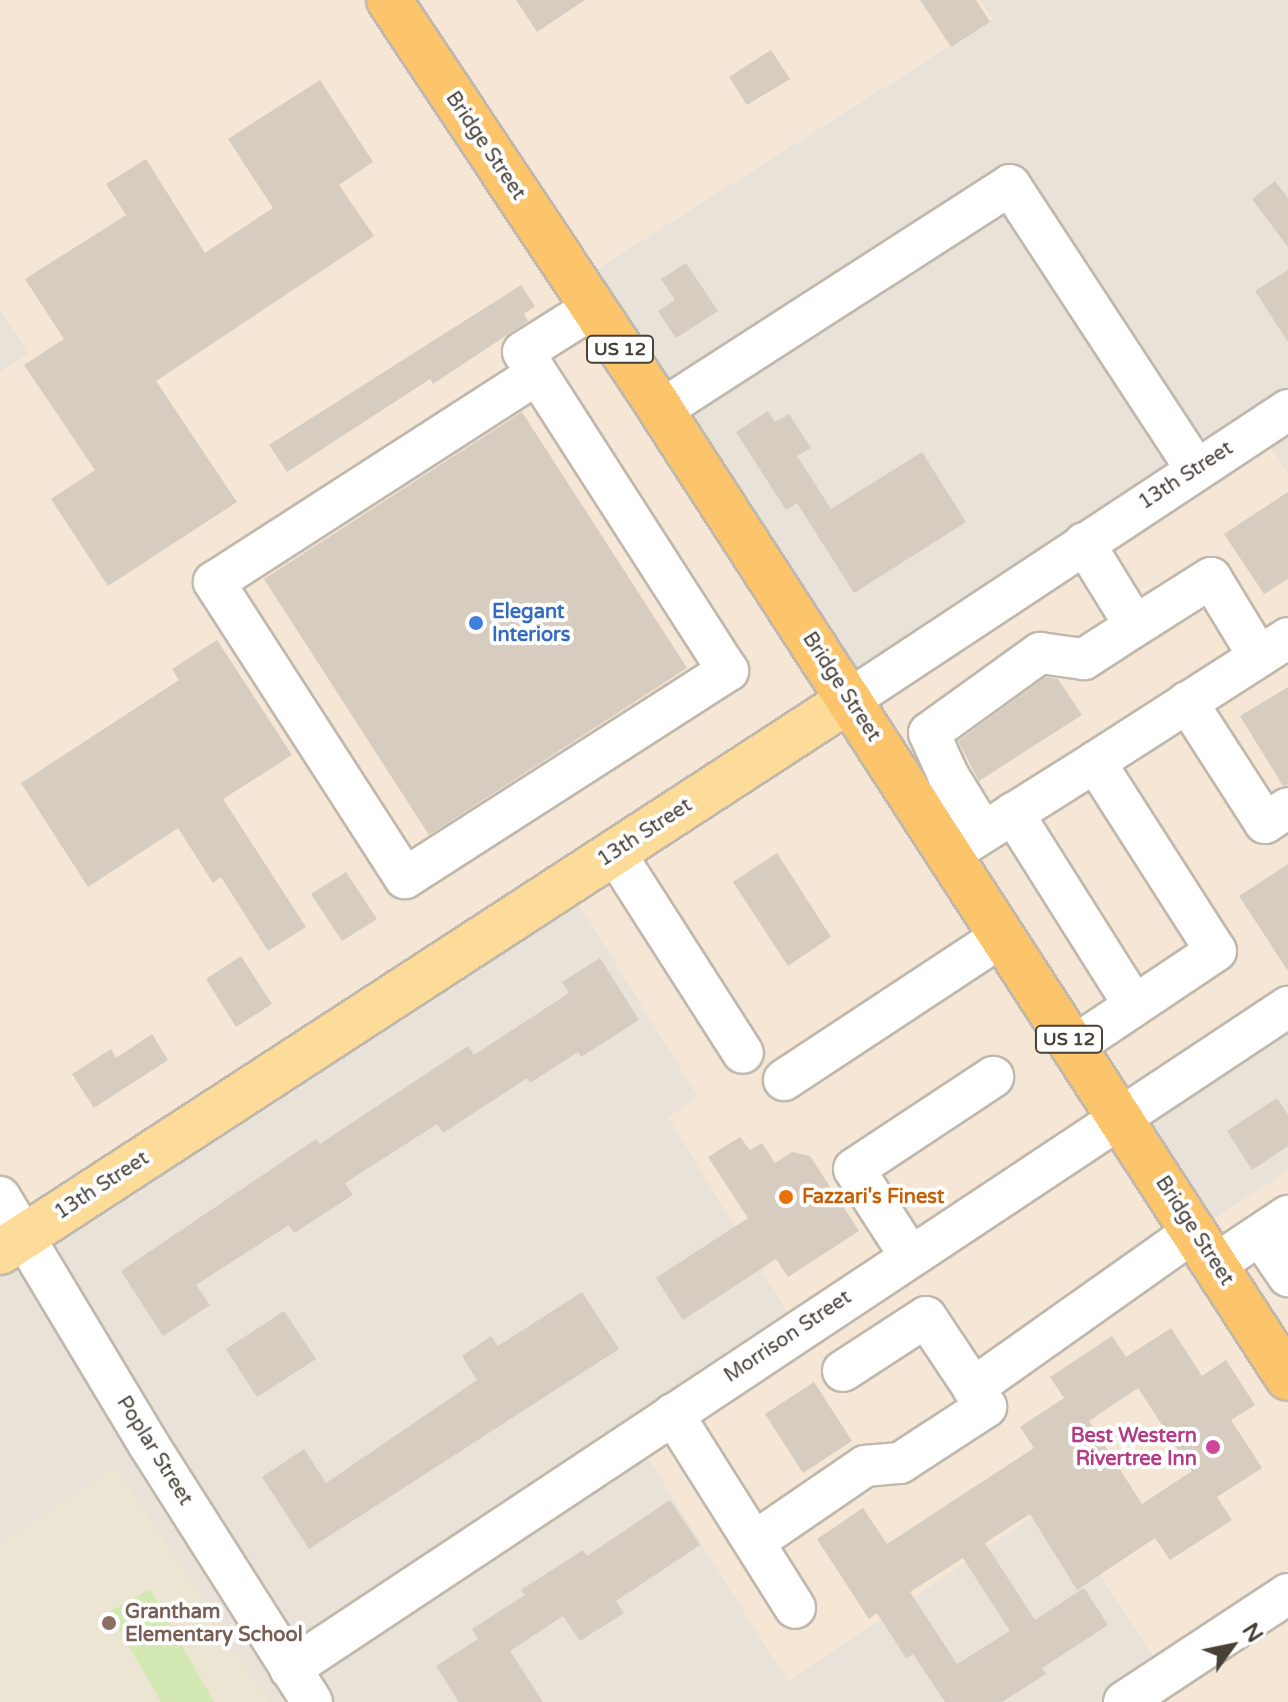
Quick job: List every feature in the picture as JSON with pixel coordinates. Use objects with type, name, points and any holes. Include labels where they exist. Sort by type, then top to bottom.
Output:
[{"type":"highway","name":"Bridge Street","points":[[389,0],[849,700],[982,833],[1002,936],[1288,1378]]},
{"type":"main road","name":"13th Street","points":[[12,1244],[849,700]]},
{"type":"street","points":[[661,410],[1010,185],[1196,469]]},
{"type":"street","points":[[537,374],[214,582],[405,878],[728,671],[523,352],[593,308]]},
{"type":"street","name":"13th Street","points":[[849,700],[1288,410]]},
{"type":"street","points":[[1084,543],[1135,626]]},
{"type":"street","points":[[982,833],[1273,647],[1211,578],[1084,659],[1040,653],[929,733],[948,775],[982,833],[1134,1005]]},
{"type":"street","points":[[1187,702],[1265,823],[1288,808]]},
{"type":"street","points":[[1074,1046],[1216,951],[1095,762]]},
{"type":"street","points":[[615,853],[743,1053]]},
{"type":"street","points":[[784,1080],[1002,936]]},
{"type":"street","name":"Morrison Street","points":[[290,1669],[1288,1007]]},
{"type":"street","points":[[910,1256],[854,1169],[993,1077]]},
{"type":"street","name":"Poplar Street","points":[[0,1197],[12,1244],[149,1445],[312,1702]]},
{"type":"street","points":[[973,1388],[1205,1248],[1274,1225],[1288,1276]]},
{"type":"street","points":[[754,1542],[865,1466],[900,1463],[986,1407],[926,1317],[843,1371]]},
{"type":"street","points":[[673,1414],[795,1608]]},
{"type":"street","points":[[1124,1702],[1288,1594]]},
{"type":"shaded area","points":[[0,0],[980,0],[992,18],[576,282],[849,700],[1259,429],[1288,474],[1288,1007],[1120,1117],[1195,1231],[1288,1171],[1288,1702],[1124,1702],[1165,1675],[1053,1503],[788,1682],[636,1439],[798,1330],[668,1117],[698,1097],[567,885],[24,1236],[0,1197],[0,372],[29,354],[0,309]]},
{"type":"shaded area","points":[[980,0],[1288,0],[1288,474],[1259,430],[1288,1007],[1288,1171],[1195,1232],[1288,1702],[0,1702],[0,1197],[576,282],[992,19]]},
{"type":"shaded area","points":[[0,309],[29,354],[0,372]]},
{"type":"shaded area","name":"Grantham Elementary School","points":[[116,1467],[270,1702],[0,1702],[0,1544]]},
{"type":"green space","points":[[150,1589],[214,1702],[161,1702],[109,1612]]},
{"type":"building","points":[[516,0],[585,0],[537,32]]},
{"type":"building","points":[[920,0],[976,0],[990,22],[951,47]]},
{"type":"building","points":[[771,50],[790,79],[747,105],[729,77]]},
{"type":"building","points":[[320,80],[373,162],[339,185],[374,236],[156,381],[237,502],[108,586],[51,499],[95,470],[24,365],[64,339],[25,279],[126,215],[106,184],[146,159],[205,253],[273,208],[228,139]]},
{"type":"building","points":[[1275,181],[1288,198],[1288,247],[1252,199]]},
{"type":"building","points":[[686,263],[718,311],[676,338],[658,311],[675,300],[661,279]]},
{"type":"building","points":[[1288,270],[1288,342],[1255,291]]},
{"type":"building","points":[[521,285],[535,306],[524,314],[528,321],[433,384],[430,379],[287,472],[269,445]]},
{"type":"building","points":[[768,411],[775,422],[789,414],[811,448],[797,456],[831,509],[922,452],[966,522],[854,593],[797,503],[786,510],[736,432]]},
{"type":"building","name":"Elegant Interiors","points":[[522,412],[687,668],[429,835],[264,579]]},
{"type":"building","points":[[1288,492],[1288,579],[1264,594],[1224,534]]},
{"type":"building","points":[[217,640],[292,755],[223,799],[306,927],[268,951],[221,877],[213,883],[178,828],[88,887],[21,783],[179,680],[172,669]]},
{"type":"building","points":[[1046,677],[1058,679],[1082,715],[979,781],[958,741]]},
{"type":"building","points":[[1288,687],[1288,785],[1283,786],[1240,716]]},
{"type":"building","points":[[777,853],[831,937],[788,966],[733,882]]},
{"type":"building","points":[[1288,864],[1288,971],[1239,896]]},
{"type":"building","points":[[346,872],[377,919],[342,941],[311,894]]},
{"type":"building","points":[[241,956],[272,1004],[236,1027],[206,979]]},
{"type":"building","points":[[600,958],[639,1020],[581,1057],[578,1052],[530,1083],[527,1078],[443,1133],[437,1124],[345,1183],[353,1195],[294,1233],[289,1225],[196,1285],[210,1305],[163,1336],[121,1271],[316,1139],[320,1144],[468,1046],[474,1055],[569,993],[562,982]]},
{"type":"building","points":[[152,1034],[168,1060],[94,1108],[72,1074],[111,1049],[116,1058]]},
{"type":"building","points":[[1277,1098],[1288,1115],[1288,1146],[1252,1170],[1227,1131]]},
{"type":"building","name":"Fazzari's Finest","points":[[740,1137],[750,1150],[762,1143],[775,1163],[792,1152],[810,1156],[859,1231],[788,1277],[776,1259],[683,1320],[656,1278],[748,1218],[708,1157]]},
{"type":"building","points":[[582,1292],[619,1349],[309,1549],[262,1477],[304,1449],[326,1483],[477,1380],[462,1356],[491,1336],[498,1346]]},
{"type":"building","points":[[284,1311],[316,1359],[257,1397],[226,1349]]},
{"type":"building","points":[[1171,1328],[1202,1376],[1226,1360],[1255,1405],[1231,1420],[1262,1468],[1217,1497],[1232,1520],[1170,1560],[1155,1538],[1077,1590],[1030,1514],[985,1543],[1035,1620],[1084,1588],[1108,1625],[1042,1668],[1046,1674],[1002,1702],[945,1702],[913,1654],[906,1658],[877,1613],[869,1619],[817,1539],[863,1508],[887,1544],[1034,1448],[1020,1427],[1064,1398],[1050,1377],[1112,1336],[1126,1357]],"holes":[[[1138,1388],[1192,1471],[1142,1504],[1089,1421]],[[963,1558],[1010,1631],[957,1664],[910,1592]]]},
{"type":"building","points":[[814,1382],[852,1441],[803,1473],[765,1414]]},
{"type":"building","points":[[670,1500],[700,1545],[616,1601],[624,1613],[580,1641],[563,1616],[510,1651],[543,1702],[459,1702],[436,1666],[478,1639],[472,1629],[525,1595],[521,1590],[583,1550],[587,1556]]},
{"type":"place","name":"Elegant Interiors","points":[[476,623]]},
{"type":"place","name":"Fazzari's Finest","points":[[786,1197]]},
{"type":"place","name":"Best Western Rivertree Inn","points":[[1213,1447]]},
{"type":"place","name":"Grantham Elementary School","points":[[109,1623]]}]
